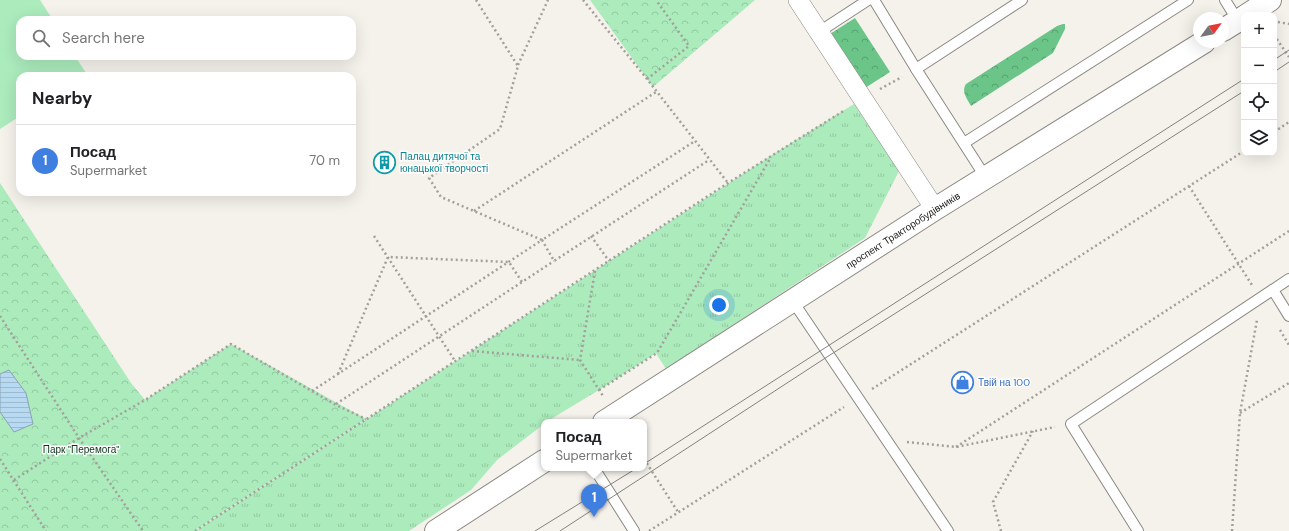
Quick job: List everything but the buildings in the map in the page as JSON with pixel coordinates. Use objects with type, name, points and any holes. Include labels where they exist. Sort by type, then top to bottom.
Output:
[{"type":"main road","points":[[1238,21],[1270,0]]},
{"type":"main road","name":"проспект Тракторобудівників","points":[[609,419],[792,300],[1194,48]]},
{"type":"main road","points":[[436,531],[541,463]]},
{"type":"street","points":[[798,0],[936,209]]},
{"type":"lane","points":[[819,32],[868,0]]},
{"type":"lane","points":[[874,0],[986,178]]},
{"type":"lane","points":[[916,68],[1022,0]]},
{"type":"lane","points":[[964,143],[1188,0]]},
{"type":"lane","points":[[1225,0],[1238,21]]},
{"type":"lane","points":[[1138,531],[1071,424],[1289,279]]},
{"type":"lane","points":[[1272,290],[1289,316]]},
{"type":"lane","points":[[792,300],[948,531]]},
{"type":"lane","points":[[596,471],[634,531]]},
{"type":"path","points":[[476,0],[518,66]]},
{"type":"path","points":[[548,0],[518,66],[500,129],[429,178],[441,197],[542,240],[554,261]]},
{"type":"path","points":[[583,0],[647,79],[728,184]]},
{"type":"path","points":[[647,79],[688,46],[656,0]]},
{"type":"path","points":[[1277,22],[1289,24]]},
{"type":"path","points":[[1277,39],[1289,57]]},
{"type":"path","points":[[195,531],[772,155],[916,68]]},
{"type":"path","points":[[474,211],[656,92]]},
{"type":"path","points":[[1277,130],[1289,122]]},
{"type":"path","points":[[312,391],[695,141]]},
{"type":"path","points":[[649,531],[1241,153]]},
{"type":"path","points":[[599,390],[656,353],[772,155]]},
{"type":"path","points":[[336,405],[591,236],[710,160]]},
{"type":"path","points":[[1189,186],[1261,298],[1240,413],[1232,531]]},
{"type":"path","points":[[956,447],[1289,231]]},
{"type":"path","points":[[374,236],[455,361]]},
{"type":"path","points":[[591,236],[609,261]]},
{"type":"path","points":[[388,257],[509,262]]},
{"type":"path","points":[[337,375],[388,257]]},
{"type":"path","points":[[509,262],[522,282]]},
{"type":"path","points":[[595,270],[580,360],[604,398]]},
{"type":"path","points":[[1,318],[79,438],[143,531]]},
{"type":"path","points":[[14,480],[79,438],[145,400],[231,344],[336,405],[366,420]]},
{"type":"path","points":[[471,351],[580,360]]},
{"type":"path","points":[[1240,413],[1289,383]]},
{"type":"path","points":[[886,439],[956,447],[1071,424]]},
{"type":"path","points":[[1001,531],[993,502],[1034,431]]},
{"type":"path","points":[[0,459],[46,531]]},
{"type":"path","points":[[647,464],[678,512]]},
{"type":"green space","points":[[0,0],[40,0],[50,16],[16,16],[16,60],[78,60],[85,72],[16,72],[16,119],[0,129]]},
{"type":"green space","points":[[590,0],[755,0],[653,87]]},
{"type":"green space","points":[[855,18],[890,72],[865,88],[830,34]]},
{"type":"green space","points":[[1065,24],[1065,29],[1053,53],[971,106],[964,92],[966,84],[1057,26]]},
{"type":"green space","points":[[854,104],[899,171],[865,238],[666,369],[656,353],[551,419],[541,419],[541,426],[497,460],[471,490],[409,531],[195,531],[772,155]]},
{"type":"green space","name":"Парк \"Перемога\"","points":[[0,183],[131,383],[145,400],[231,344],[366,419],[194,531],[0,531]]},
{"type":"water","points":[[9,370],[26,393],[33,424],[14,432],[0,412],[0,374]]},
{"type":"tram line","points":[[1277,58],[1289,50]]},
{"type":"tram line","points":[[1277,70],[1289,62]]},
{"type":"tram line","points":[[647,462],[1241,81]]},
{"type":"tram line","points":[[560,531],[830,355],[1241,93]]},
{"type":"tram line","points":[[535,531],[632,471]]},
{"type":"place","name":"Палац дитячої та юнацької творчості","points":[[385,162]]},
{"type":"place","name":"Твій на 100","points":[[962,382]]},
{"type":"place","name":"Посад","points":[[594,517]]}]
